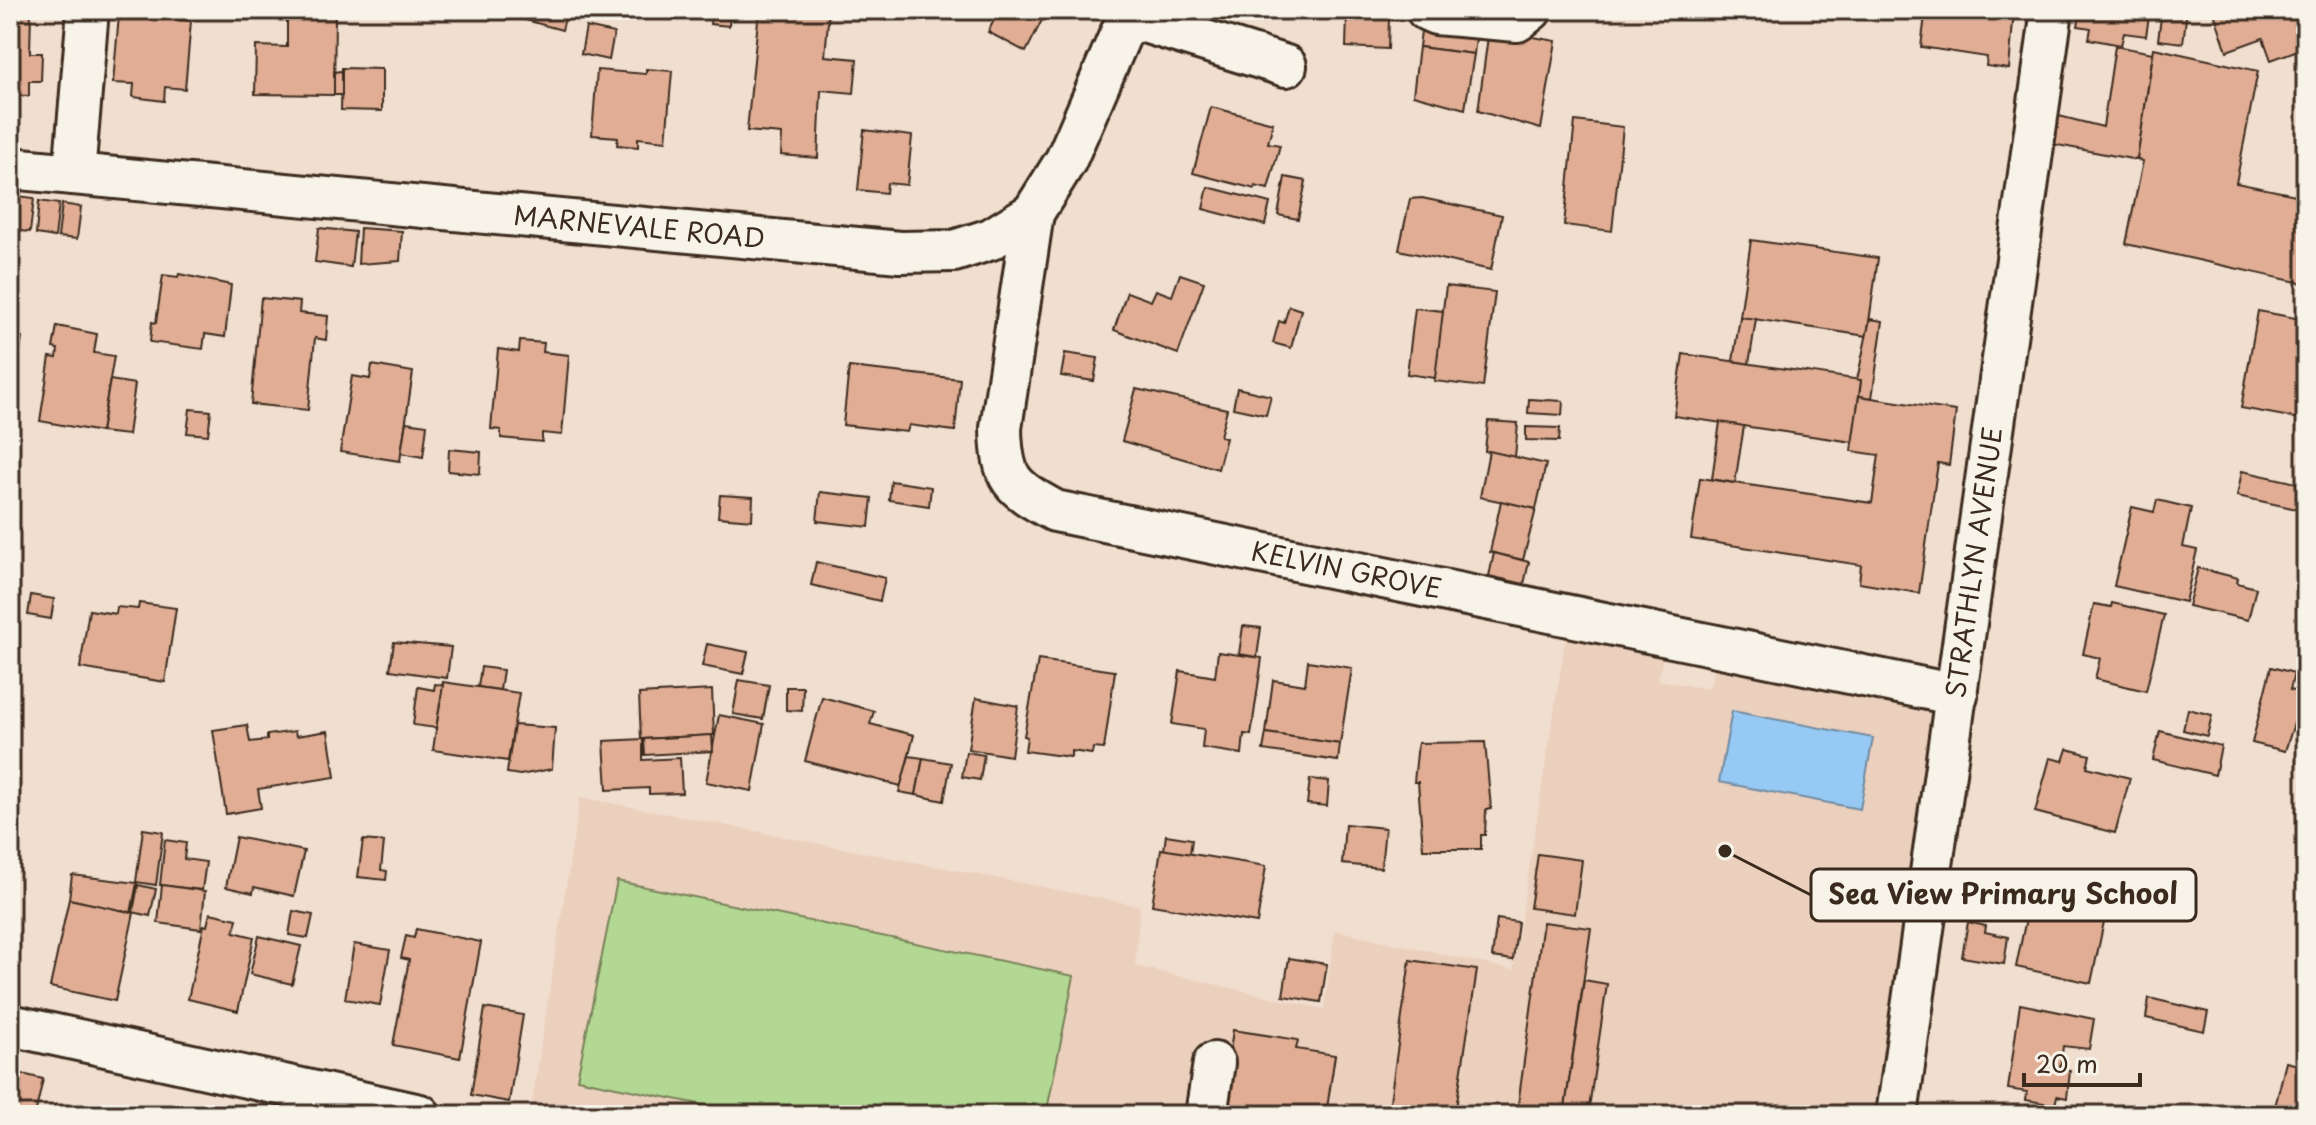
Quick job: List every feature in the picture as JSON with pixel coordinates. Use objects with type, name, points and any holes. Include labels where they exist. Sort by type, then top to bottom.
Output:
[{"type":"street","points":[[44,171],[66,10]]},
{"type":"street","points":[[44,171],[88,10]]},
{"type":"street","points":[[1427,10],[1436,14],[1517,21],[1531,10]]},
{"type":"street","name":"STRATHLYN AVENUE","points":[[1897,1115],[2052,10]]},
{"type":"street","points":[[1129,14],[1286,66]]},
{"type":"street","name":"MARNEVALE ROAD","points":[[44,171],[900,252],[954,251],[991,239],[1033,213],[1066,160],[1129,14]]},
{"type":"street","name":"KELVIN GROVE","points":[[1033,213],[1001,428],[1002,462],[1019,492],[1055,511],[1957,695]]},
{"type":"street","points":[[10,1025],[420,1115]]},
{"type":"street","points":[[1206,1115],[1214,1063]]},
{"type":"shaded area","points":[[1567,629],[1665,649],[1658,680],[1709,689],[1716,661],[1935,712],[1878,1115],[564,1115],[531,1108],[580,797],[1140,906],[1135,966],[1324,1009],[1335,930],[1513,970]]},
{"type":"green space","points":[[617,881],[1074,976],[1046,1115],[752,1115],[577,1079]]},
{"type":"water","points":[[1732,711],[1873,738],[1860,809],[1719,782]]},
{"type":"building","points":[[10,10],[31,10],[30,53],[42,53],[41,81],[29,81],[29,96],[10,95]]},
{"type":"building","points":[[489,10],[567,10],[562,30]]},
{"type":"building","points":[[695,10],[730,10],[729,26],[710,24],[711,13]]},
{"type":"building","points":[[759,10],[829,10],[825,56],[857,59],[854,93],[821,90],[818,158],[781,155],[782,134],[747,131]]},
{"type":"building","points":[[999,10],[1047,10],[1026,52],[988,32]]},
{"type":"building","points":[[1341,10],[1397,10],[1397,19],[1389,19],[1388,49],[1346,47],[1347,16],[1341,16]]},
{"type":"building","points":[[1913,10],[2014,10],[2009,69],[1986,66],[1987,57],[1921,47],[1925,16],[1913,14]]},
{"type":"building","points":[[2081,10],[2150,10],[2146,36],[2124,33],[2121,45],[2089,39],[2091,28],[2078,26]]},
{"type":"building","points":[[2162,10],[2187,10],[2183,43],[2158,40]]},
{"type":"building","points":[[2213,10],[2306,10],[2306,47],[2271,60],[2263,38],[2227,51]]},
{"type":"building","points":[[119,15],[191,21],[185,89],[165,87],[164,101],[133,97],[134,84],[113,83]]},
{"type":"building","points":[[287,15],[335,16],[334,95],[255,94],[256,46],[287,47]]},
{"type":"building","points":[[1422,23],[1477,30],[1474,54],[1419,47]]},
{"type":"building","points":[[586,27],[614,33],[609,60],[581,54]]},
{"type":"building","points":[[1489,29],[1556,41],[1541,129],[1478,111]]},
{"type":"building","points":[[2115,46],[2153,53],[2137,160],[2052,144],[2055,115],[2103,127]]},
{"type":"building","points":[[1419,47],[1474,54],[1465,109],[1413,95]]},
{"type":"building","points":[[2154,48],[2258,71],[2236,183],[2306,197],[2306,284],[2126,244],[2143,161],[2137,160]]},
{"type":"building","points":[[342,68],[382,69],[382,111],[341,110]]},
{"type":"building","points":[[646,69],[672,71],[666,141],[638,138],[638,147],[617,145],[618,137],[592,135],[597,70],[646,74]]},
{"type":"building","points":[[342,71],[342,95],[334,95],[334,72]]},
{"type":"building","points":[[1211,107],[1273,123],[1268,143],[1280,145],[1268,189],[1255,186],[1255,189],[1193,173]]},
{"type":"building","points":[[1575,121],[1623,127],[1612,231],[1564,225]]},
{"type":"building","points":[[864,130],[912,136],[907,185],[887,183],[886,193],[858,190]]},
{"type":"building","points":[[1285,177],[1306,181],[1298,219],[1278,215]]},
{"type":"building","points":[[1208,187],[1270,203],[1265,225],[1203,209]]},
{"type":"building","points":[[10,195],[34,198],[30,232],[10,230]]},
{"type":"building","points":[[1422,198],[1502,215],[1491,270],[1399,250],[1410,199]]},
{"type":"building","points":[[39,201],[59,204],[55,237],[36,234]]},
{"type":"building","points":[[62,204],[81,207],[77,239],[58,237]]},
{"type":"building","points":[[319,228],[355,232],[351,267],[315,262]]},
{"type":"building","points":[[360,228],[402,231],[400,261],[358,264]]},
{"type":"building","points":[[1751,240],[1878,258],[1867,336],[1740,317]]},
{"type":"building","points":[[179,274],[231,285],[225,337],[205,334],[203,349],[150,342],[163,275],[178,277]]},
{"type":"building","points":[[1180,274],[1204,282],[1178,354],[1114,330],[1127,292],[1151,301],[1156,290],[1172,296]]},
{"type":"building","points":[[1446,286],[1495,292],[1483,387],[1434,381]]},
{"type":"building","points":[[261,298],[300,302],[299,313],[328,316],[326,340],[315,338],[308,410],[251,404]]},
{"type":"building","points":[[1289,306],[1301,310],[1291,348],[1273,343],[1279,321],[1284,323]]},
{"type":"building","points":[[1415,308],[1443,311],[1435,378],[1407,374]]},
{"type":"building","points":[[2258,311],[2306,320],[2306,420],[2241,408]]},
{"type":"building","points":[[1740,317],[1756,319],[1749,364],[1733,361]]},
{"type":"building","points":[[1870,319],[1883,321],[1872,398],[1859,396],[1861,380],[1857,380]]},
{"type":"building","points":[[57,326],[97,334],[94,353],[114,356],[101,432],[40,421],[50,357],[57,358],[58,349],[53,348]]},
{"type":"building","points":[[10,335],[22,337],[14,396],[10,396]]},
{"type":"building","points":[[520,341],[544,343],[543,352],[569,355],[562,435],[542,433],[542,442],[501,438],[501,430],[491,429],[498,349],[519,352]]},
{"type":"building","points":[[1065,353],[1098,358],[1094,381],[1061,376]]},
{"type":"building","points":[[1683,354],[1861,380],[1853,442],[1674,416]]},
{"type":"building","points":[[372,365],[413,372],[400,461],[340,452],[352,376],[370,379]]},
{"type":"building","points":[[849,367],[960,379],[955,431],[909,425],[907,432],[843,425]]},
{"type":"building","points":[[110,380],[135,384],[128,435],[101,432]]},
{"type":"building","points":[[1237,388],[1271,396],[1266,415],[1233,408]]},
{"type":"building","points":[[1136,389],[1227,409],[1220,436],[1226,438],[1218,469],[1122,441]]},
{"type":"building","points":[[1859,396],[1956,411],[1949,465],[1938,463],[1919,593],[1859,583],[1861,565],[1691,539],[1700,478],[1872,503],[1879,455],[1851,451]]},
{"type":"building","points":[[1529,399],[1563,401],[1562,415],[1528,413]]},
{"type":"building","points":[[190,409],[211,411],[208,435],[187,433]]},
{"type":"building","points":[[1488,421],[1518,423],[1515,457],[1485,451]]},
{"type":"building","points":[[406,422],[427,425],[423,457],[401,453]]},
{"type":"building","points":[[1720,422],[1744,426],[1735,483],[1712,479]]},
{"type":"building","points":[[1526,427],[1560,428],[1559,441],[1526,440]]},
{"type":"building","points":[[449,449],[481,452],[480,474],[448,471]]},
{"type":"building","points":[[1489,451],[1546,464],[1536,509],[1480,497]]},
{"type":"building","points":[[2242,471],[2306,485],[2306,511],[2237,496]]},
{"type":"building","points":[[891,481],[931,487],[929,506],[889,500]]},
{"type":"building","points":[[820,492],[872,498],[869,527],[817,521]]},
{"type":"building","points":[[720,495],[753,497],[752,520],[718,517]]},
{"type":"building","points":[[2157,500],[2191,508],[2183,547],[2197,550],[2185,602],[2114,586],[2132,507],[2154,512]]},
{"type":"building","points":[[1501,501],[1536,509],[1523,560],[1490,552]]},
{"type":"building","points":[[1494,553],[1529,562],[1524,584],[1489,576]]},
{"type":"building","points":[[816,562],[885,578],[880,601],[811,585]]},
{"type":"building","points":[[2198,568],[2238,578],[2237,583],[2256,588],[2248,620],[2188,606]]},
{"type":"building","points":[[31,595],[54,599],[51,619],[28,615]]},
{"type":"building","points":[[139,603],[176,608],[165,682],[80,668],[89,610],[116,614],[117,607],[138,609]]},
{"type":"building","points":[[2112,603],[2164,615],[2146,691],[2095,679],[2100,658],[2083,654],[2094,604],[2111,607]]},
{"type":"building","points":[[1243,626],[1261,628],[1257,657],[1239,654]]},
{"type":"building","points":[[394,642],[451,647],[447,678],[390,670]]},
{"type":"building","points":[[707,644],[748,652],[743,674],[702,666]]},
{"type":"building","points":[[1218,652],[1262,658],[1251,735],[1244,734],[1242,754],[1202,748],[1204,729],[1172,724],[1180,671],[1215,677]]},
{"type":"building","points":[[1038,660],[1115,671],[1104,749],[1093,748],[1092,754],[1071,751],[1071,757],[1025,751],[1027,737],[1024,736]]},
{"type":"building","points":[[1308,661],[1352,668],[1340,744],[1266,733],[1273,680],[1305,685]]},
{"type":"building","points":[[481,667],[503,670],[500,690],[478,687]]},
{"type":"building","points":[[2271,667],[2294,673],[2290,690],[2304,693],[2285,751],[2252,743]]},
{"type":"building","points":[[739,680],[769,685],[763,719],[733,714]]},
{"type":"building","points":[[443,682],[519,693],[508,761],[433,750]]},
{"type":"building","points":[[435,684],[443,685],[436,728],[413,725],[418,687],[434,690]]},
{"type":"building","points":[[786,687],[803,687],[802,711],[786,710]]},
{"type":"building","points":[[712,690],[714,735],[641,739],[639,694]]},
{"type":"building","points":[[822,697],[874,711],[870,724],[914,735],[901,786],[805,761]]},
{"type":"building","points":[[976,698],[1018,706],[1011,756],[968,749]]},
{"type":"building","points":[[2188,709],[2212,715],[2207,736],[2183,730]]},
{"type":"building","points":[[719,715],[764,724],[752,791],[706,782]]},
{"type":"building","points":[[247,725],[250,742],[267,740],[267,735],[295,731],[296,736],[328,731],[335,777],[258,789],[261,808],[226,814],[213,730]]},
{"type":"building","points":[[514,725],[555,728],[552,769],[520,775],[507,773]]},
{"type":"building","points":[[2160,731],[2221,746],[2215,775],[2153,760]]},
{"type":"building","points":[[1266,733],[1340,744],[1338,761],[1263,750]]},
{"type":"building","points":[[712,735],[713,751],[645,755],[644,739]]},
{"type":"building","points":[[643,739],[643,760],[680,758],[682,793],[649,794],[649,788],[607,790],[604,741]]},
{"type":"building","points":[[1485,742],[1491,809],[1486,810],[1481,849],[1423,849],[1418,782],[1414,782],[1418,743]]},
{"type":"building","points":[[2067,749],[2090,755],[2087,767],[2130,778],[2115,833],[2035,812],[2050,758],[2063,761]]},
{"type":"building","points":[[966,752],[984,755],[980,780],[962,777]]},
{"type":"building","points":[[909,756],[923,758],[916,795],[899,792]]},
{"type":"building","points":[[923,758],[951,763],[944,801],[916,795]]},
{"type":"building","points":[[1310,779],[1329,781],[1327,806],[1307,804]]},
{"type":"building","points":[[1345,824],[1385,828],[1381,868],[1342,864]]},
{"type":"building","points":[[143,829],[163,832],[156,885],[136,882]]},
{"type":"building","points":[[1166,835],[1192,839],[1190,854],[1164,850]]},
{"type":"building","points":[[236,837],[304,851],[294,896],[254,887],[253,893],[226,887]]},
{"type":"building","points":[[165,840],[186,843],[184,859],[206,862],[202,890],[160,885]]},
{"type":"building","points":[[363,840],[384,842],[381,870],[387,871],[386,880],[358,877]]},
{"type":"building","points":[[1161,849],[1266,866],[1257,923],[1152,905]]},
{"type":"building","points":[[1538,854],[1582,860],[1575,914],[1530,908]]},
{"type":"building","points":[[72,875],[137,883],[131,913],[69,899]]},
{"type":"building","points":[[138,885],[156,889],[150,916],[133,912]]},
{"type":"building","points":[[162,885],[205,891],[201,929],[158,923]]},
{"type":"building","points":[[2031,894],[2067,902],[2066,908],[2105,917],[2091,983],[2016,967]]},
{"type":"building","points":[[69,899],[134,913],[115,1001],[50,987]]},
{"type":"building","points":[[293,911],[313,915],[308,938],[289,935]]},
{"type":"building","points":[[210,913],[237,919],[234,932],[254,937],[238,1011],[188,999],[204,925],[207,926]]},
{"type":"building","points":[[1497,919],[1518,922],[1513,960],[1492,957]]},
{"type":"building","points":[[1543,922],[1591,928],[1564,1115],[1517,1112]]},
{"type":"building","points":[[1968,922],[1986,926],[1985,932],[2008,937],[2004,964],[1962,957]]},
{"type":"building","points":[[416,929],[481,942],[460,1058],[393,1045],[409,960],[401,958],[406,936],[414,938]]},
{"type":"building","points":[[259,936],[301,946],[292,984],[250,974]]},
{"type":"building","points":[[354,944],[390,950],[380,1005],[345,999]]},
{"type":"building","points":[[1289,958],[1327,964],[1321,1002],[1283,996]]},
{"type":"building","points":[[1410,960],[1477,970],[1455,1115],[1388,1115]]},
{"type":"building","points":[[1584,980],[1607,984],[1588,1115],[1564,1115]]},
{"type":"building","points":[[2149,998],[2208,1012],[2204,1031],[2146,1018]]},
{"type":"building","points":[[2020,1004],[2094,1019],[2089,1049],[2063,1046],[2060,1069],[2070,1071],[2067,1098],[2057,1096],[2055,1105],[2026,1100],[2027,1092],[2008,1089]]},
{"type":"building","points":[[485,1008],[523,1015],[509,1102],[471,1095]]},
{"type":"building","points":[[1233,1030],[1298,1040],[1296,1049],[1335,1055],[1326,1115],[1221,1115]]},
{"type":"building","points":[[2286,1062],[2306,1067],[2306,1115],[2273,1115]]},
{"type":"building","points":[[10,1071],[43,1079],[35,1115],[10,1115]]},
{"type":"place","name":"Sea View Primary School","points":[[1725,851]]}]
